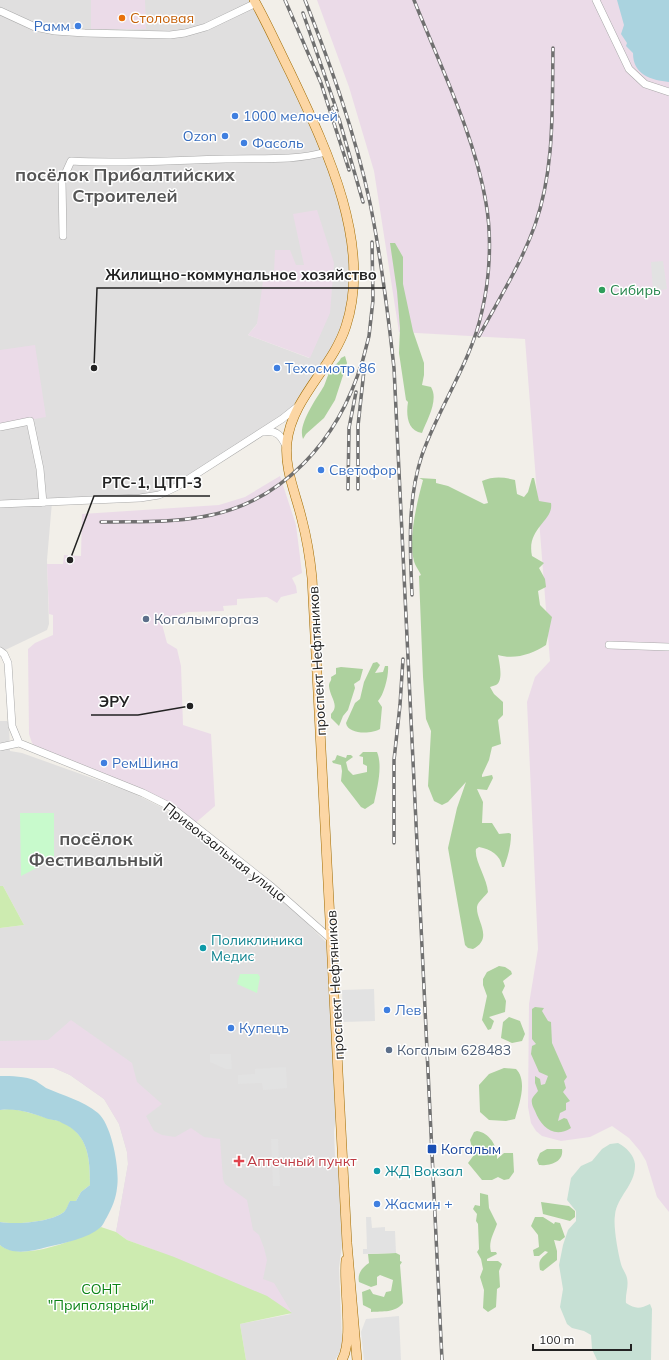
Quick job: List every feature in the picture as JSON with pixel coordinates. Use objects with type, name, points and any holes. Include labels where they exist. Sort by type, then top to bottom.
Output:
[{"type":"main road","name":"проспект Нефтяников","points":[[255,2],[312,118],[326,152],[338,186],[348,229],[353,260],[353,292],[349,316],[343,335],[302,403],[291,426],[287,448],[288,470],[306,536],[312,578],[333,940],[347,1242],[357,1360]]},
{"type":"main road","points":[[342,1360],[347,1344],[344,1275],[347,1242]]},
{"type":"street","points":[[596,0],[629,69],[645,84],[669,92]]},
{"type":"street","points":[[0,11],[35,27],[55,31],[170,35],[185,33],[206,27],[255,2]]},
{"type":"street","points":[[63,236],[62,181],[72,162],[283,157],[311,155],[326,152]]},
{"type":"street","points":[[0,504],[140,498],[159,495],[176,487],[262,432],[302,403]]},
{"type":"street","points":[[0,427],[30,421],[40,469],[43,503]]},
{"type":"street","points":[[262,432],[271,431],[278,434],[287,448]]},
{"type":"street","points":[[609,645],[669,647]]},
{"type":"street","points":[[0,652],[4,654],[8,662],[11,716],[14,733],[19,743],[0,747]]},
{"type":"street","name":"Привокзальная улица","points":[[19,743],[144,793],[171,808],[225,849],[313,921],[333,940]]},
{"type":"street","points":[[313,921],[326,921],[331,913]]},
{"type":"shaded area","points":[[0,0],[254,0],[326,152],[352,247],[349,316],[302,403],[159,495],[52,502],[47,560],[49,624],[47,630],[1,652]],"holes":[[[296,265],[304,265],[309,358],[248,335],[257,324],[274,274]]]},
{"type":"shaded area","points":[[91,0],[145,0],[146,29],[91,29]]},
{"type":"shaded area","points":[[317,0],[669,0],[669,1212],[657,1197],[646,1161],[640,1151],[629,1138],[612,1126],[590,1137],[561,1141],[542,1136],[536,1131],[531,1123],[528,1107],[529,1004],[538,949],[527,702],[535,677],[550,661],[525,339],[399,332],[374,171],[349,87]]},
{"type":"shaded area","points":[[317,210],[334,263],[330,313],[310,358],[248,335],[257,324],[264,274],[274,274],[275,250],[290,250],[296,265],[304,265],[293,214]]},
{"type":"shaded area","points":[[663,261],[667,289],[653,291],[651,262]]},
{"type":"shaded area","points":[[35,345],[46,417],[0,425],[0,350]]},
{"type":"shaded area","points":[[280,476],[296,525],[302,573],[292,578],[296,586],[297,593],[281,597],[277,603],[267,597],[237,599],[237,605],[223,606],[224,611],[188,612],[171,617],[170,622],[162,624],[167,643],[177,649],[181,666],[183,725],[211,734],[215,806],[193,825],[171,807],[42,753],[32,743],[29,734],[28,649],[35,643],[53,635],[53,615],[49,614],[47,564],[63,564],[64,555],[81,556],[82,514],[219,505],[245,497]]},
{"type":"shaded area","points":[[0,721],[7,721],[9,724],[10,751],[22,753],[131,792],[163,808],[293,909],[326,942],[336,1117],[334,1132],[335,1156],[340,1167],[342,1244],[339,1268],[342,1349],[335,1360],[246,1360],[240,1324],[291,1314],[116,1232],[128,1164],[127,1152],[119,1124],[104,1099],[70,1075],[54,1068],[0,1068],[0,928],[24,925],[3,886],[0,886]]},
{"type":"shaded area","name":"Лев","points":[[374,989],[375,1021],[343,1022],[342,990]]},
{"type":"shaded area","points":[[71,1020],[132,1063],[137,1082],[162,1104],[146,1116],[154,1131],[162,1135],[175,1137],[191,1128],[204,1137],[220,1139],[223,1179],[225,1184],[247,1200],[253,1230],[259,1235],[264,1248],[267,1260],[263,1279],[274,1283],[292,1313],[267,1296],[174,1257],[127,1240],[116,1232],[128,1164],[127,1152],[119,1124],[104,1099],[70,1075],[54,1068],[0,1068],[0,1041],[48,1040]]},
{"type":"shaded area","points":[[210,1054],[231,1054],[232,1069],[226,1069],[210,1062]]},
{"type":"shaded area","points":[[286,1067],[287,1088],[263,1090],[262,1083],[238,1084],[238,1075],[255,1074],[255,1069]]},
{"type":"shaded area","points":[[271,1139],[278,1139],[280,1186],[273,1186]]},
{"type":"shaded area","points":[[366,1217],[371,1217],[372,1228],[385,1227],[385,1231],[395,1231],[396,1253],[363,1254],[363,1249],[367,1249]]},
{"type":"shaded area","points":[[399,1316],[401,1360],[364,1360],[361,1332],[366,1319]]},
{"type":"green space","points":[[390,243],[395,243],[403,257],[403,284],[413,331],[424,363],[422,385],[431,387],[433,392],[433,404],[422,433],[417,432],[410,425],[407,412],[408,402],[406,400],[399,353],[400,328],[397,291]]},
{"type":"green space","points":[[345,356],[347,363],[335,400],[324,418],[306,434],[303,439],[302,433],[305,419],[324,386],[331,369],[341,358]]},
{"type":"green space","points":[[419,478],[436,479],[436,483],[448,486],[484,504],[488,503],[482,481],[490,478],[507,478],[515,480],[517,494],[524,497],[528,492],[532,478],[534,478],[539,501],[551,503],[551,509],[536,532],[531,546],[532,556],[544,563],[539,568],[545,579],[546,587],[538,591],[540,605],[552,617],[546,645],[523,655],[511,657],[498,655],[500,679],[496,685],[490,687],[494,694],[503,702],[503,715],[498,720],[501,744],[492,747],[489,760],[482,775],[482,777],[492,775],[493,778],[487,790],[477,789],[483,802],[482,823],[492,823],[499,834],[509,833],[511,834],[511,838],[504,867],[502,867],[500,859],[491,851],[479,847],[476,849],[477,858],[488,892],[477,907],[483,935],[479,945],[473,949],[468,948],[465,945],[448,848],[457,808],[466,782],[448,802],[442,805],[434,801],[428,786],[431,731],[426,719],[423,677],[419,576],[421,575],[415,565],[412,552],[416,509],[423,480]]},
{"type":"green space","points":[[377,662],[380,665],[375,673],[383,672],[385,666],[388,666],[386,685],[378,701],[382,707],[380,729],[372,732],[351,730],[346,723],[355,703],[360,699],[364,682],[373,663]]},
{"type":"green space","points":[[336,668],[363,669],[360,680],[354,684],[355,688],[348,710],[343,716],[339,726],[331,718],[335,704],[329,683],[331,677],[336,674]]},
{"type":"green space","points":[[363,752],[377,752],[379,758],[379,778],[374,803],[365,809],[361,807],[341,781],[341,765],[333,763],[332,761],[335,760],[337,755],[346,758],[347,755],[351,755],[353,757],[346,762],[348,770],[353,775],[367,772],[367,766],[363,764],[363,757],[359,756]]},
{"type":"green space","points":[[20,813],[54,813],[54,859],[21,876]]},
{"type":"green space","points":[[0,886],[3,886],[24,925],[0,928]]},
{"type":"green space","points":[[499,966],[505,967],[511,971],[512,974],[503,981],[505,986],[502,992],[506,1001],[505,1012],[489,1017],[494,1021],[491,1029],[488,1030],[482,1020],[487,996],[483,985],[483,979],[487,972]]},
{"type":"green space","points":[[240,974],[258,974],[260,977],[257,993],[237,984]]},
{"type":"green space","points":[[535,1007],[544,1008],[542,1011],[548,1021],[551,1022],[552,1043],[567,1077],[564,1081],[566,1088],[563,1092],[570,1101],[566,1103],[566,1110],[560,1113],[558,1121],[564,1118],[567,1119],[571,1128],[565,1131],[554,1132],[549,1130],[541,1122],[532,1104],[532,1098],[538,1091],[535,1083],[535,1076],[540,1079],[541,1085],[545,1084],[548,1076],[539,1072],[531,1054],[532,1046],[536,1044],[532,1039],[532,1009]]},
{"type":"green space","points":[[509,1017],[520,1021],[525,1034],[522,1041],[512,1043],[501,1038],[503,1022]]},
{"type":"green space","points":[[504,1068],[516,1069],[520,1074],[522,1093],[515,1119],[506,1121],[489,1120],[480,1112],[479,1085],[489,1074]]},
{"type":"green space","points":[[9,1109],[24,1111],[62,1122],[78,1133],[83,1141],[88,1157],[90,1185],[81,1192],[76,1201],[70,1201],[65,1211],[51,1218],[33,1222],[0,1222],[0,1110]]},
{"type":"green space","points":[[477,1131],[486,1135],[495,1145],[497,1159],[504,1153],[513,1153],[514,1172],[509,1179],[504,1180],[498,1177],[492,1180],[482,1180],[468,1163],[474,1155],[470,1140],[474,1132]]},
{"type":"green space","points":[[618,1143],[633,1157],[635,1171],[630,1184],[616,1208],[616,1240],[628,1284],[626,1303],[638,1308],[650,1304],[652,1309],[651,1360],[597,1360],[592,1349],[591,1335],[584,1331],[572,1328],[567,1324],[560,1307],[563,1289],[559,1265],[568,1230],[576,1221],[576,1211],[567,1200],[571,1178],[581,1166],[592,1161],[602,1149],[610,1144]]},
{"type":"green space","points":[[547,1149],[562,1149],[561,1157],[552,1164],[539,1165],[537,1160],[540,1153]]},
{"type":"green space","points":[[480,1193],[488,1195],[489,1208],[497,1224],[490,1248],[491,1252],[496,1252],[497,1254],[487,1259],[487,1261],[498,1261],[502,1264],[499,1271],[500,1287],[497,1289],[496,1307],[488,1312],[483,1308],[484,1290],[480,1277],[483,1269],[481,1259],[477,1252],[479,1249],[478,1224],[476,1221],[477,1214],[473,1209],[475,1205],[480,1206]]},
{"type":"green space","points":[[541,1202],[569,1206],[575,1211],[575,1217],[570,1221],[543,1214]]},
{"type":"green space","points":[[535,1217],[543,1217],[554,1224],[555,1222],[560,1223],[565,1237],[560,1241],[554,1240],[557,1251],[557,1260],[543,1271],[540,1270],[540,1261],[548,1252],[545,1251],[539,1256],[534,1256],[533,1250],[539,1247],[538,1235],[531,1226]]},
{"type":"green space","name":"СОНТ \"Приполярный\"","points":[[101,1227],[116,1232],[127,1240],[174,1257],[267,1296],[292,1313],[240,1324],[246,1360],[0,1360],[0,1245],[10,1250],[36,1250],[65,1243]]},
{"type":"green space","points":[[396,1253],[400,1255],[400,1261],[402,1262],[400,1265],[403,1303],[393,1310],[371,1312],[371,1309],[363,1305],[362,1292],[370,1289],[373,1294],[384,1297],[386,1292],[391,1291],[393,1280],[380,1275],[377,1277],[377,1285],[371,1287],[359,1282],[360,1273],[369,1263],[368,1254]]},
{"type":"water","points":[[617,0],[669,0],[669,82],[650,78],[644,75],[636,67],[633,53],[626,46],[627,43],[621,34],[624,25]]},
{"type":"water","points":[[0,1076],[14,1076],[32,1079],[46,1088],[86,1105],[98,1113],[103,1119],[114,1148],[118,1180],[116,1195],[109,1214],[101,1227],[89,1235],[61,1244],[23,1252],[11,1251],[0,1245],[0,1222],[33,1222],[51,1218],[64,1212],[70,1201],[76,1201],[81,1192],[90,1185],[88,1157],[83,1141],[78,1134],[71,1128],[57,1121],[19,1110],[0,1110]]},
{"type":"railway","points":[[285,0],[321,83],[349,170]]},
{"type":"railway","points":[[305,0],[342,100],[364,177],[381,264],[394,368],[442,1360]]},
{"type":"railway","points":[[412,595],[411,525],[417,472],[429,437],[463,366],[477,330],[485,298],[489,257],[488,216],[481,178],[474,152],[455,100],[414,0]]},
{"type":"railway","points":[[303,13],[337,111]]},
{"type":"railway","points":[[479,336],[523,254],[535,225],[541,203],[546,182],[551,137],[553,48]]},
{"type":"railway","points":[[333,107],[339,119],[363,202]]},
{"type":"railway","points":[[361,367],[369,336],[373,300],[372,242]]},
{"type":"railway","points":[[101,522],[189,519],[231,510],[258,498],[282,483],[304,464],[323,441],[339,417],[352,390],[362,362]]},
{"type":"railway","points":[[358,489],[358,426],[364,370]]},
{"type":"railway","points":[[348,489],[349,428],[356,392]]},
{"type":"railway","points":[[394,843],[394,760],[403,659]]},
{"type":"place","name":"Столовая","points":[[122,18]]},
{"type":"place","name":"Рамм","points":[[78,26]]},
{"type":"place","name":"1000 мелочей","points":[[235,116]]},
{"type":"place","name":"Ozon","points":[[225,136]]},
{"type":"place","name":"Фасоль","points":[[244,143]]},
{"type":"place","name":"Сибирь","points":[[602,290]]},
{"type":"place","name":"Жилищно-коммунальное хозяйство","points":[[94,368]]},
{"type":"place","name":"Техосмотр 86","points":[[277,368]]},
{"type":"place","name":"Светофор","points":[[321,470]]},
{"type":"place","name":"РТС-1, ЦТП-3","points":[[70,560]]},
{"type":"place","name":"Когалымгоргаз","points":[[146,619]]},
{"type":"place","name":"ЭРУ","points":[[190,706]]},
{"type":"place","name":"РемШина","points":[[104,763]]},
{"type":"place","name":"Поликлиника Медис","points":[[203,948]]},
{"type":"place","name":"Лев","points":[[387,1010]]},
{"type":"place","name":"Купецъ","points":[[231,1028]]},
{"type":"place","name":"Когалым 628483","points":[[389,1050]]},
{"type":"place","name":"Когалым","points":[[432,1149]]},
{"type":"place","name":"Аптечный пункт","points":[[239,1161]]},
{"type":"place","name":"ЖД Вокзал","points":[[377,1171]]},
{"type":"place","name":"Жасмин +","points":[[377,1204]]},
{"type":"district","name":"посёлок Прибалтийских Строителей","points":[[125,184]]},
{"type":"district","name":"посёлок Фестивальный","points":[[96,848]]}]
